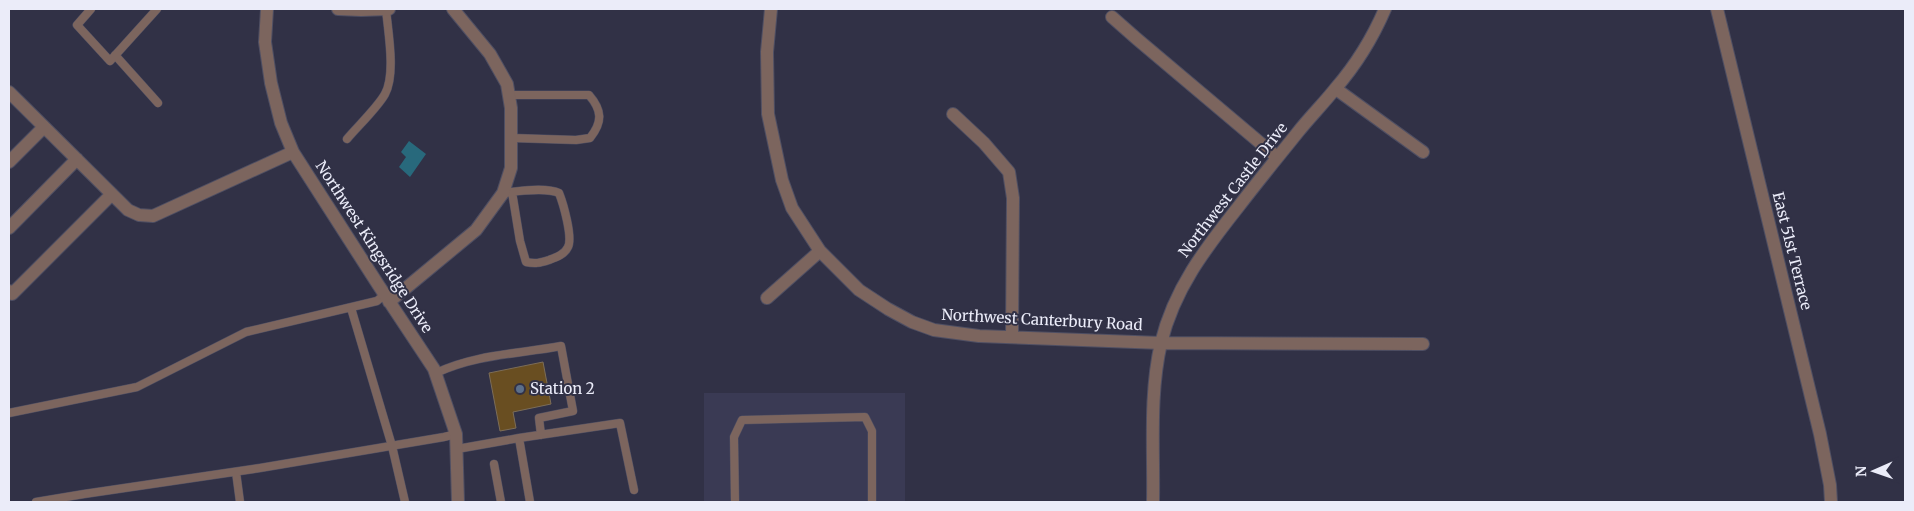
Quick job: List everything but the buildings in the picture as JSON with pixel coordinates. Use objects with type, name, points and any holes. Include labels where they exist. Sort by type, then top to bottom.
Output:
[{"type":"street","name":"Northwest Kingsridge Drive","points":[[267,9],[265,42],[271,83],[281,123],[292,152],[436,373],[456,434],[458,502]]},
{"type":"street","points":[[338,9],[387,9]]},
{"type":"street","points":[[386,298],[476,230],[508,193],[511,168],[512,108],[507,84],[490,54],[453,9]]},
{"type":"street","name":"Northwest Canterbury Road","points":[[771,9],[767,52],[768,114],[774,147],[792,208],[820,251],[859,290],[912,322],[934,330],[979,336],[1161,343],[1423,344]]},
{"type":"street","name":"Northwest Castle Drive","points":[[1153,502],[1154,392],[1161,343],[1173,307],[1185,281],[1202,252],[1313,114],[1336,89],[1380,22],[1385,9]]},
{"type":"street","name":"East 51st Terrace","points":[[1717,9],[1820,434],[1831,502]]},
{"type":"street","points":[[1112,17],[1277,158]]},
{"type":"street","points":[[1336,89],[1423,152]]},
{"type":"street","points":[[9,92],[128,210],[139,215],[153,216],[292,152]]},
{"type":"street","points":[[953,114],[984,143],[1009,172],[1013,198],[1012,336]]},
{"type":"street","points":[[9,162],[44,127]]},
{"type":"street","points":[[9,228],[77,159]]},
{"type":"street","points":[[9,291],[12,294],[112,194]]},
{"type":"street","points":[[767,298],[820,251]]},
{"type":"lane","points":[[91,9],[77,26],[110,61],[157,9]]},
{"type":"lane","points":[[347,139],[385,94],[390,74],[387,9]]},
{"type":"lane","points":[[115,56],[158,103]]},
{"type":"lane","points":[[509,96],[589,95],[598,106],[599,119],[596,130],[590,138],[576,140],[512,138]]},
{"type":"lane","points":[[550,189],[559,192],[569,238],[569,246],[564,254],[536,264],[526,262],[508,193],[550,189]]},
{"type":"lane","points":[[9,413],[137,387],[246,332],[386,298]]},
{"type":"lane","points":[[351,308],[392,446],[405,502]]},
{"type":"lane","points":[[436,373],[452,366],[491,356],[561,346],[573,412],[539,418],[541,435]]},
{"type":"lane","points":[[735,502],[734,437],[742,420],[865,417],[872,431],[872,502]]},
{"type":"lane","points":[[457,449],[620,423],[634,490]]},
{"type":"lane","points":[[36,502],[236,472],[456,434]]},
{"type":"lane","points":[[519,438],[530,502]]},
{"type":"lane","points":[[494,464],[501,502]]},
{"type":"lane","points":[[236,472],[240,502]]},
{"type":"shaded area","points":[[409,141],[426,154],[410,177],[399,167],[406,157],[401,152]]},
{"type":"shaded area","points":[[704,393],[905,393],[905,502],[704,502]]},
{"type":"place","name":"Station 2","points":[[520,389]]}]
